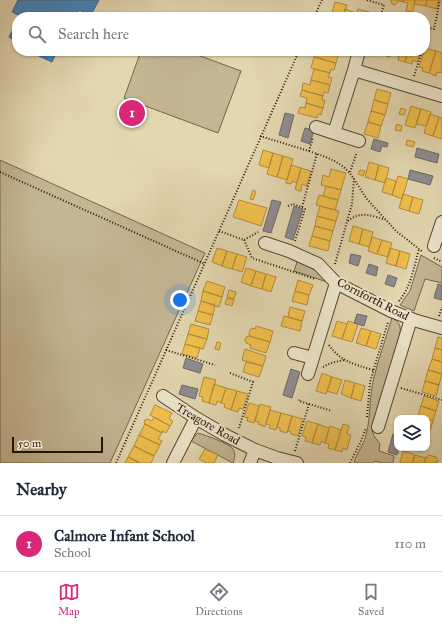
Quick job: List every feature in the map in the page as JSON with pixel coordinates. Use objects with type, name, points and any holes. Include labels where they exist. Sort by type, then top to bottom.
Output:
[{"type":"street","points":[[334,132],[358,56]]},
{"type":"street","points":[[354,70],[442,96]]},
{"type":"street","points":[[316,127],[359,141]]},
{"type":"street","points":[[430,251],[442,222]]},
{"type":"street","name":"Cornforth Road","points":[[265,243],[292,252],[318,264],[334,282],[392,311],[411,319],[442,328]]},
{"type":"street","points":[[308,374],[322,329],[334,282]]},
{"type":"street","points":[[372,426],[391,384],[411,319]]},
{"type":"street","points":[[294,353],[313,358]]},
{"type":"street","name":"Treagore Road","points":[[163,396],[196,418],[255,450],[295,462]]},
{"type":"street","points":[[173,463],[196,418]]},
{"type":"street","name":"Treagore Road","points":[[250,463],[255,450]]},
{"type":"path","points":[[316,12],[322,0]]},
{"type":"path","points":[[367,0],[384,5],[382,12]]},
{"type":"path","points":[[430,28],[434,29],[440,0]]},
{"type":"path","points":[[116,463],[297,56]]},
{"type":"path","points":[[411,87],[420,56]]},
{"type":"path","points":[[309,151],[316,127]]},
{"type":"path","points":[[260,136],[309,151],[339,163],[348,169],[366,198],[396,231],[419,249],[430,251],[442,262]]},
{"type":"path","points":[[350,172],[359,141]]},
{"type":"path","points":[[292,252],[304,209],[302,207],[317,154]]},
{"type":"path","points":[[0,172],[204,264]]},
{"type":"path","points":[[219,231],[244,240],[252,258],[334,282],[341,244],[352,204],[354,178]]},
{"type":"path","points":[[288,206],[293,204],[302,207]]},
{"type":"path","points":[[348,222],[355,216],[361,214],[386,220]]},
{"type":"path","points":[[244,240],[259,231]]},
{"type":"path","points":[[367,419],[370,382],[373,370],[392,311],[409,286],[419,249]]},
{"type":"path","points":[[322,329],[325,339],[337,355],[344,360],[373,370]]},
{"type":"path","points":[[166,350],[215,365]]},
{"type":"path","points":[[308,374],[331,363],[344,360]]},
{"type":"path","points":[[230,373],[253,382],[236,440]]},
{"type":"path","points":[[391,384],[442,400]]},
{"type":"path","points":[[300,398],[299,401],[332,411]]},
{"type":"path","points":[[295,462],[309,404]]},
{"type":"path","points":[[350,463],[361,441],[372,426]]},
{"type":"shaded area","points":[[139,56],[200,56],[241,71],[218,133],[124,98]]},
{"type":"shaded area","points":[[0,160],[205,253],[110,463],[0,463]]},
{"type":"shaded area","points":[[421,255],[442,267],[442,283],[425,279],[414,311],[400,305],[410,291]]},
{"type":"shaded area","points":[[298,259],[320,273],[327,282],[294,271]]},
{"type":"shaded area","points":[[392,318],[399,324],[400,333],[372,430],[374,436],[380,444],[379,451],[394,456],[393,463],[382,463],[375,461],[373,463],[354,463],[366,435],[374,377]]},
{"type":"shaded area","points":[[198,433],[216,439],[230,446],[235,453],[233,463],[191,441]]},
{"type":"building: Homes","points":[[391,0],[403,0],[403,2],[398,1],[395,5],[392,4]]},
{"type":"building: Homes","points":[[403,0],[415,0],[413,12],[406,11],[408,3],[403,2]]},
{"type":"building: Homes","points":[[415,0],[427,0],[426,6],[414,4]]},
{"type":"building: Homes","points":[[427,0],[439,0],[437,9],[426,6]]},
{"type":"building: Homes","points":[[335,2],[347,5],[345,12],[332,12]]},
{"type":"building: Homes","points":[[345,9],[353,12],[344,12]]},
{"type":"building: Homes","points":[[358,9],[369,12],[357,12]]},
{"type":"building: Homes","points":[[430,49],[436,51],[429,73],[422,71],[423,68],[419,67],[422,56],[430,56]]},
{"type":"building: Homes","points":[[436,51],[442,53],[442,71],[441,73],[437,72],[436,76],[429,73]]},
{"type":"building: Homes","points":[[314,56],[338,56],[336,63]]},
{"type":"building: Homes","points":[[399,56],[407,56],[405,62],[398,60]]},
{"type":"building: Homes","points":[[407,56],[419,56],[417,62],[413,60],[412,64],[405,62]]},
{"type":"building: Homes","points":[[314,57],[336,63],[334,70],[331,69],[330,73],[311,68]]},
{"type":"building: Homes","points":[[314,69],[330,73],[328,77],[332,78],[330,85],[311,80]]},
{"type":"building: Homes","points":[[311,80],[330,85],[328,93],[324,92],[323,96],[302,90],[303,83],[310,85]]},
{"type":"building: Homes","points":[[377,89],[391,93],[388,104],[374,100]]},
{"type":"building: Homes","points":[[302,90],[323,96],[322,100],[325,100],[323,108],[306,103],[307,98],[300,96]]},
{"type":"building: Homes","points":[[374,100],[388,104],[385,115],[371,111]]},
{"type":"building: Homes","points":[[306,103],[323,108],[321,115],[318,114],[317,118],[298,113],[300,107],[305,108]]},
{"type":"building: Homes","points":[[411,106],[421,109],[415,128],[405,125]]},
{"type":"building: Homes","points":[[401,108],[406,110],[404,115],[399,114]]},
{"type":"building: Homes","points":[[421,109],[431,112],[426,126],[416,124]]},
{"type":"building: Homes","points":[[371,111],[385,115],[381,126],[368,122]]},
{"type":"building: Homes","points":[[430,114],[439,117],[433,136],[424,133]]},
{"type":"building: Homes","points":[[439,117],[442,118],[442,139],[433,136]]},
{"type":"building: Homes","points":[[368,122],[381,126],[378,138],[364,134]]},
{"type":"building: Homes","points":[[397,124],[402,126],[401,131],[395,130]]},
{"type":"building: Homes","points":[[407,140],[415,142],[413,147],[406,145]]},
{"type":"building: Homes","points":[[263,150],[273,153],[269,168],[259,165]]},
{"type":"building: Homes","points":[[273,153],[283,156],[277,177],[267,174]]},
{"type":"building: Homes","points":[[283,156],[293,159],[287,180],[277,177]]},
{"type":"building: Homes","points":[[369,162],[379,165],[375,180],[365,177]]},
{"type":"building: Homes","points":[[291,165],[301,168],[297,183],[292,181],[291,184],[286,183]]},
{"type":"building: Homes","points":[[379,165],[389,168],[385,183],[375,180]]},
{"type":"building: Homes","points":[[301,168],[311,171],[307,186],[302,184],[301,191],[299,191],[295,189]]},
{"type":"building: Homes","points":[[331,169],[346,173],[341,190],[321,185],[323,175],[329,177]]},
{"type":"building: Homes","points":[[360,170],[365,171],[363,176],[358,174]]},
{"type":"building: Homes","points":[[398,176],[408,179],[402,199],[392,195]]},
{"type":"building: Homes","points":[[386,178],[396,181],[392,195],[382,192]]},
{"type":"building: Homes","points":[[326,186],[341,190],[338,200],[323,196]]},
{"type":"building: Homes","points":[[253,190],[256,192],[253,200],[250,199]]},
{"type":"building: Homes","points":[[403,194],[413,197],[409,211],[399,208]]},
{"type":"building: Homes","points":[[319,195],[338,200],[335,210],[316,205]]},
{"type":"building: Homes","points":[[413,197],[423,200],[419,214],[409,211]]},
{"type":"building: Homes","points":[[239,200],[267,208],[261,226],[233,217]]},
{"type":"building: Homes","points":[[320,206],[339,211],[336,221],[317,216]]},
{"type":"building: Homes","points":[[317,216],[336,221],[333,231],[315,226]]},
{"type":"building: Homes","points":[[315,226],[333,231],[330,241],[312,236]]},
{"type":"building: Homes","points":[[353,226],[363,229],[359,244],[349,241]]},
{"type":"building: Homes","points":[[363,229],[373,232],[369,247],[359,244]]},
{"type":"building: Homes","points":[[312,236],[330,241],[328,251],[309,246]]},
{"type":"building: Homes","points":[[372,237],[382,240],[377,254],[368,251]]},
{"type":"building: Homes","points":[[382,240],[392,243],[388,257],[377,254]]},
{"type":"building: Homes","points":[[217,248],[227,251],[222,266],[212,262]]},
{"type":"building: Homes","points":[[390,248],[400,251],[396,266],[386,263]]},
{"type":"building: Homes","points":[[227,251],[237,254],[232,269],[222,266]]},
{"type":"building: Homes","points":[[400,251],[410,254],[406,269],[396,266]]},
{"type":"building: Homes","points":[[237,254],[247,257],[242,272],[232,269]]},
{"type":"building: Homes","points":[[246,268],[256,271],[251,286],[241,282]]},
{"type":"building: Homes","points":[[256,271],[266,274],[262,289],[251,286]]},
{"type":"building: Homes","points":[[266,274],[276,277],[271,292],[262,289]]},
{"type":"building: Homes","points":[[298,280],[313,285],[309,295],[295,291]]},
{"type":"building: Homes","points":[[207,281],[225,287],[222,297],[203,291]]},
{"type":"building: Homes","points":[[229,290],[236,292],[234,299],[227,297]]},
{"type":"building: Homes","points":[[203,291],[222,297],[219,307],[201,301]]},
{"type":"building: Homes","points":[[295,291],[309,295],[307,305],[292,301]]},
{"type":"building: Homes","points":[[227,298],[234,300],[232,306],[225,304]]},
{"type":"building: Homes","points":[[201,301],[215,305],[213,315],[198,311]]},
{"type":"building: Homes","points":[[290,307],[305,311],[302,321],[288,317]]},
{"type":"building: Homes","points":[[198,311],[213,315],[210,325],[195,321]]},
{"type":"building: Homes","points":[[284,316],[302,321],[300,331],[281,326]]},
{"type":"building: Homes","points":[[337,321],[347,324],[342,339],[332,336]]},
{"type":"building: Homes","points":[[348,321],[358,324],[352,342],[342,339]]},
{"type":"building: Homes","points":[[191,324],[209,329],[207,339],[188,334]]},
{"type":"building: Homes","points":[[256,326],[273,331],[270,342],[250,336],[250,330],[252,328],[255,329]]},
{"type":"building: Homes","points":[[361,328],[371,331],[366,346],[356,343]]},
{"type":"building: Homes","points":[[371,331],[381,334],[376,349],[366,346]]},
{"type":"building: Homes","points":[[188,334],[207,339],[203,349],[185,344]]},
{"type":"building: Homes","points":[[249,336],[270,342],[266,353],[250,348],[251,345],[245,341],[246,337]]},
{"type":"building: Homes","points":[[438,337],[442,338],[442,350],[435,348]]},
{"type":"building: Homes","points":[[217,342],[221,343],[219,350],[215,349]]},
{"type":"building: Homes","points":[[185,344],[200,348],[197,358],[182,354]]},
{"type":"building: Homes","points":[[435,348],[442,350],[442,362],[432,359]]},
{"type":"building: Homes","points":[[245,349],[266,356],[263,366],[242,360]]},
{"type":"building: Homes","points":[[432,359],[442,362],[442,374],[428,370]]},
{"type":"building: Homes","points":[[246,362],[263,366],[259,377],[243,372]]},
{"type":"building: Homes","points":[[428,370],[442,374],[439,385],[425,381]]},
{"type":"building: Homes","points":[[322,373],[332,377],[326,394],[316,391]]},
{"type":"building: Homes","points":[[204,377],[216,380],[209,403],[202,401],[203,397],[199,396]]},
{"type":"building: Homes","points":[[332,377],[342,380],[337,394],[327,391]]},
{"type":"building: Homes","points":[[345,380],[355,383],[351,398],[341,394]]},
{"type":"building: Homes","points":[[425,381],[439,385],[436,396],[422,392]]},
{"type":"building: Homes","points":[[355,383],[365,386],[361,401],[351,398]]},
{"type":"building: Homes","points":[[214,384],[226,388],[221,403],[217,401],[216,405],[209,403]]},
{"type":"building: Homes","points":[[226,388],[237,391],[231,410],[224,407],[225,404],[221,403]]},
{"type":"building: Homes","points":[[237,391],[248,394],[243,409],[239,408],[238,412],[231,410]]},
{"type":"building: Homes","points":[[424,396],[439,401],[436,411],[421,406]]},
{"type":"building: Homes","points":[[249,403],[259,406],[254,423],[247,421],[248,418],[244,417]]},
{"type":"building: Homes","points":[[260,404],[271,407],[265,427],[258,424],[259,422],[255,421]]},
{"type":"building: Homes","points":[[155,405],[172,413],[169,419],[173,421],[170,426],[150,415]]},
{"type":"building: Homes","points":[[421,406],[436,411],[433,421],[430,420],[430,415],[418,415]]},
{"type":"building: Homes","points":[[270,410],[281,413],[276,430],[269,428],[270,425],[266,424]]},
{"type":"building: Homes","points":[[281,413],[292,416],[287,433],[280,431],[280,428],[277,427]]},
{"type":"building: Homes","points":[[292,416],[303,419],[298,436],[291,434],[291,432],[288,431]]},
{"type":"building: Homes","points":[[154,417],[170,426],[166,433],[162,431],[162,433],[144,423],[147,419],[152,421]]},
{"type":"building: Homes","points":[[430,420],[433,421],[430,431]]},
{"type":"building: Homes","points":[[307,421],[318,424],[312,443],[305,441],[306,437],[302,436]]},
{"type":"building: Homes","points":[[145,424],[162,433],[158,439],[162,441],[160,445],[139,435]]},
{"type":"building: Homes","points":[[318,424],[329,428],[325,443],[321,441],[320,445],[312,443]]},
{"type":"building: Homes","points":[[343,424],[349,426],[347,434],[351,435],[347,450],[343,448],[342,452],[335,450]]},
{"type":"building: Homes","points":[[330,426],[341,430],[335,450],[328,448],[329,444],[325,443]]},
{"type":"building: Homes","points":[[139,435],[160,445],[154,456],[134,446]]},
{"type":"building: Homes","points":[[134,446],[154,456],[151,463],[140,463],[128,457]]},
{"type":"building: Homes","points":[[205,449],[218,455],[214,463],[207,463],[199,459]]},
{"type":"building: Homes","points":[[403,451],[415,455],[412,463],[400,463]]},
{"type":"building: Homes","points":[[415,455],[426,458],[424,463],[412,463]]},
{"type":"building: Homes","points":[[429,455],[436,457],[438,460],[437,463],[424,463],[426,457]]},
{"type":"building: Homes","points":[[128,457],[140,463],[125,463]]},
{"type":"building: Schools","points":[[18,0],[99,0],[93,12],[84,12],[79,10],[78,12],[12,12]]},
{"type":"building: Schools","points":[[12,31],[12,39],[9,37]]},
{"type":"building: Schools","points":[[39,56],[55,56],[52,62]]},
{"type":"building: Industry","points":[[285,113],[294,115],[288,138],[279,135]]},
{"type":"building: Industry","points":[[305,128],[314,130],[310,144],[301,141]]},
{"type":"building: Industry","points":[[374,139],[388,143],[387,147],[382,146],[380,152],[371,149]]},
{"type":"building: Industry","points":[[417,148],[439,154],[437,163],[415,157]]},
{"type":"building: Industry","points":[[410,170],[433,176],[430,185],[408,179]]},
{"type":"building: Industry","points":[[272,200],[281,202],[271,233],[263,231]]},
{"type":"building: Industry","points":[[294,206],[303,209],[293,240],[285,237]]},
{"type":"building: Industry","points":[[351,254],[361,256],[358,266],[349,263]]},
{"type":"building: Industry","points":[[369,264],[378,267],[376,276],[366,273]]},
{"type":"building: Industry","points":[[388,275],[397,278],[394,287],[385,284]]},
{"type":"building: Industry","points":[[438,284],[442,285],[442,300],[434,298]]},
{"type":"building: Industry","points":[[357,314],[367,316],[364,326],[354,323]]},
{"type":"building: Industry","points":[[186,358],[203,364],[200,373],[183,368]]},
{"type":"building: Industry","points":[[291,369],[300,372],[292,398],[283,395]]},
{"type":"building: Industry","points":[[182,385],[198,389],[195,399],[179,394]]},
{"type":"building: Industry","points":[[394,434],[394,451],[398,451],[397,455],[388,452]]},
{"type":"place","name":"Calmore Infant School","points":[[132,113]]}]
